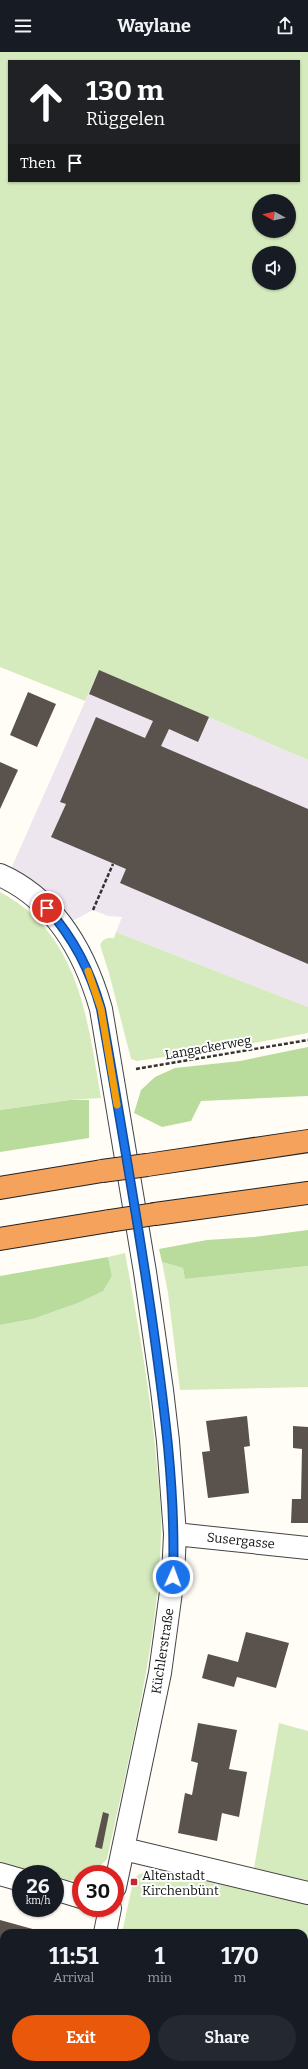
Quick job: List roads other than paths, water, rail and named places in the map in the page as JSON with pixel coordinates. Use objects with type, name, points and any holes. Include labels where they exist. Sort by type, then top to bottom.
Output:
[{"type":"highway","points":[[0,1188],[102,1171],[308,1141]]},
{"type":"highway","points":[[0,1239],[109,1220],[308,1193]]},
{"type":"street","name":"Küchlerstraße","points":[[0,875],[33,895],[63,926],[76,945],[93,982],[101,1009],[111,1064],[145,1272],[162,1390],[168,1441],[175,1534],[173,1577],[160,1673],[120,1865]]},
{"type":"street","name":"Susergasse","points":[[175,1534],[308,1548]]},
{"type":"street","points":[[124,1849],[308,1893]]},
{"type":"street","points":[[0,1874],[12,1877]]},
{"type":"street","points":[[106,1929],[108,1917]]},
{"type":"place","name":"Altenstadt Kirchenbünt","points":[[134,1882]]}]
